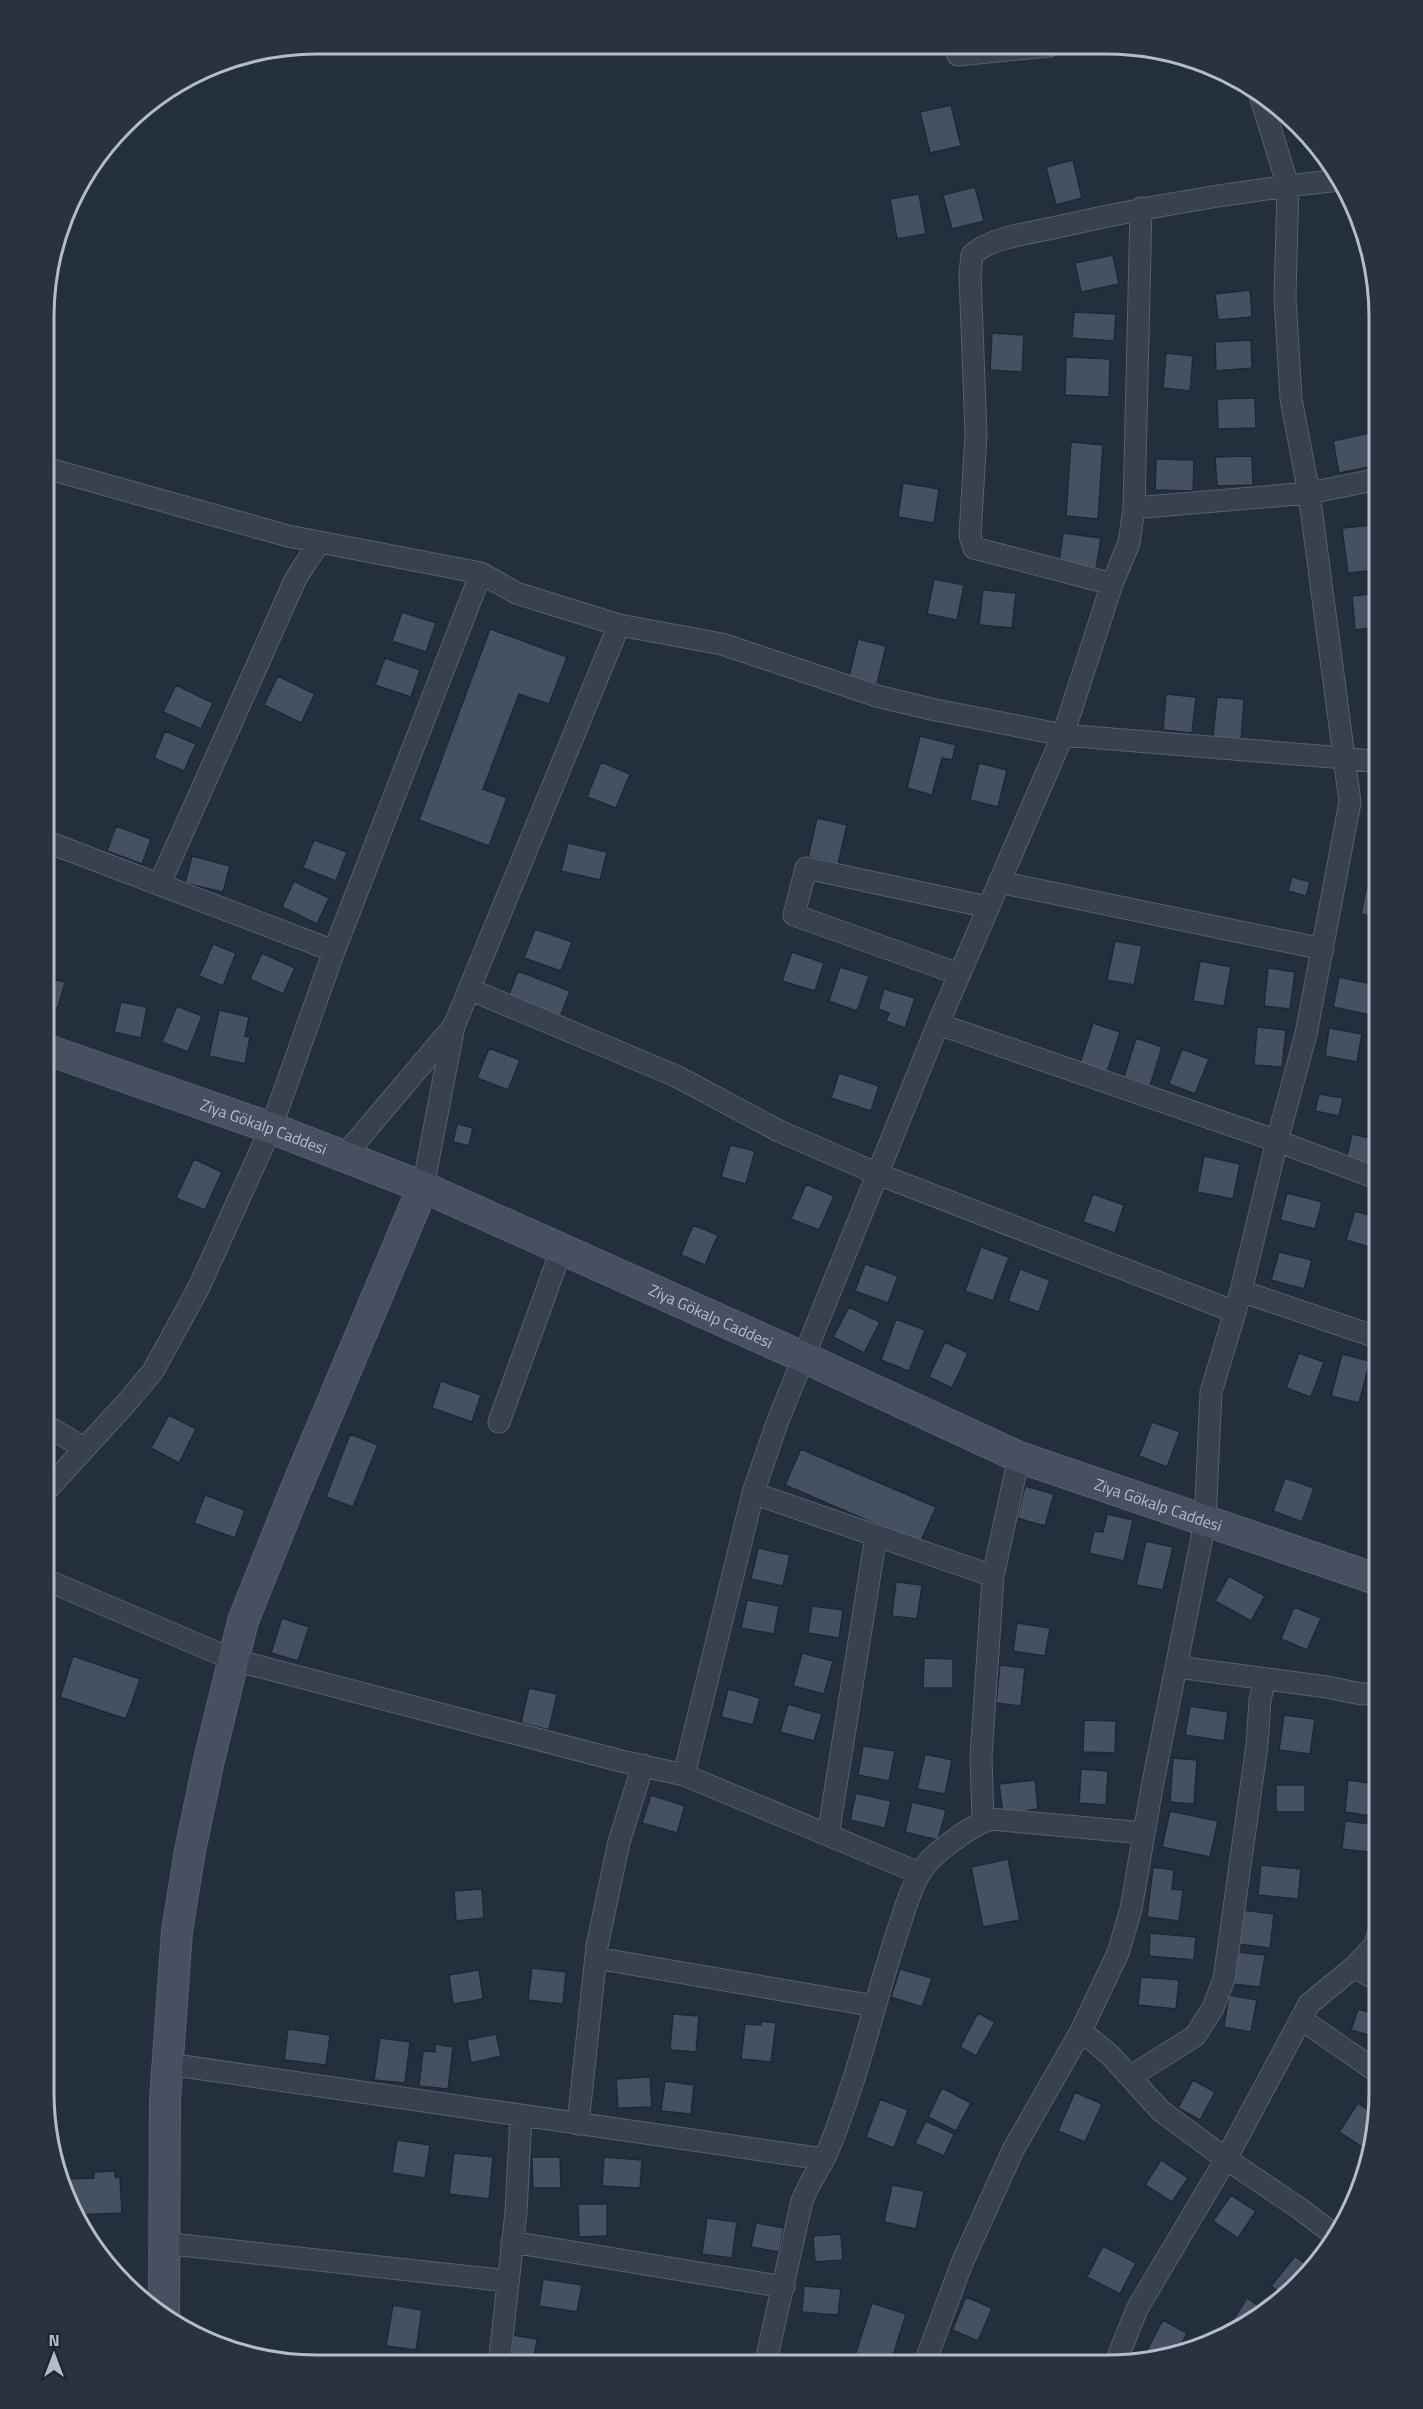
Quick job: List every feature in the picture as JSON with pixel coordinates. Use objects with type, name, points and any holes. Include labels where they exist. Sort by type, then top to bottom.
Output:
[{"type":"street","points":[[958,55],[968,54]]},
{"type":"street","points":[[928,2355],[962,2263],[1013,2150],[1081,2031],[1118,1953],[1131,1910],[1205,1522],[1211,1392],[1241,1291],[1277,1141],[1306,1034],[1350,802],[1309,493],[1291,399],[1285,297],[1288,186],[1263,106]]},
{"type":"street","points":[[1112,584],[974,548],[970,536],[976,434],[970,274],[972,255],[980,247],[1011,237],[1142,208],[1331,181]]},
{"type":"street","points":[[684,1775],[753,1493],[803,1357],[938,1024],[1063,735],[1112,584],[1129,543],[1134,508],[1142,208]]},
{"type":"street","points":[[54,470],[148,498],[319,543],[481,573],[516,593],[619,625],[722,644],[887,698],[1063,735],[1369,761]]},
{"type":"street","points":[[1134,508],[1309,493],[1369,481]]},
{"type":"street","points":[[160,884],[296,578],[319,543]]},
{"type":"street","points":[[54,1482],[129,1401],[153,1371],[198,1289],[271,1128],[334,951],[481,573]]},
{"type":"street","points":[[164,2306],[168,2064],[177,1930],[190,1851],[209,1760],[243,1621],[423,1187],[453,1026],[619,625]]},
{"type":"street","points":[[54,844],[334,951]]},
{"type":"street","points":[[959,974],[794,915],[806,868],[988,907]]},
{"type":"street","points":[[999,882],[1323,949]]},
{"type":"street","points":[[469,989],[676,1076],[779,1131],[878,1174],[1235,1312]]},
{"type":"street","points":[[938,1024],[1277,1141],[1369,1175]]},
{"type":"street","points":[[345,1155],[453,1026]]},
{"type":"street","name":"Ziya Gökalp Caddesi","points":[[54,1052],[345,1155],[423,1187],[803,1357],[1019,1457],[1369,1577]]},
{"type":"street","points":[[499,1422],[562,1248]]},
{"type":"street","points":[[1241,1291],[1369,1335]]},
{"type":"street","points":[[54,1430],[84,1448]]},
{"type":"street","points":[[983,1822],[981,1757],[993,1576],[1019,1457]]},
{"type":"street","points":[[753,1493],[993,1576]]},
{"type":"street","points":[[828,1835],[876,1536]]},
{"type":"street","points":[[54,1583],[234,1660],[684,1775],[920,1873]]},
{"type":"street","points":[[1177,1667],[1369,1694]]},
{"type":"street","points":[[1130,2077],[1195,2036],[1213,2008],[1224,1979],[1257,1745],[1260,1700],[1265,1679]]},
{"type":"street","points":[[578,2124],[596,1958],[619,1842],[642,1765]]},
{"type":"street","points":[[767,2355],[802,2201],[808,2184],[824,2159],[855,2075],[909,1896],[920,1873],[943,1848],[973,1826],[990,1819],[1144,1833]]},
{"type":"street","points":[[1119,2354],[1137,2308],[1226,2159],[1309,2004],[1354,1967],[1369,1951]]},
{"type":"street","points":[[596,1958],[875,2006]]},
{"type":"street","points":[[1354,1967],[1369,1975]]},
{"type":"street","points":[[1301,2019],[1369,2066]]},
{"type":"street","points":[[1081,2031],[1110,2055],[1161,2111],[1329,2231]]},
{"type":"street","points":[[168,2064],[824,2159]]},
{"type":"street","points":[[500,2355],[512,2242],[521,2115]]},
{"type":"street","points":[[512,2242],[784,2287]]},
{"type":"street","points":[[164,2243],[508,2281]]},
{"type":"building","points":[[951,105],[961,146],[930,153],[920,112]]},
{"type":"building","points":[[1073,160],[1082,198],[1056,205],[1046,167]]},
{"type":"building","points":[[975,187],[984,221],[952,229],[943,195]]},
{"type":"building","points":[[919,194],[926,234],[897,239],[890,199]]},
{"type":"building","points":[[1113,255],[1119,284],[1081,292],[1075,263]]},
{"type":"building","points":[[1250,290],[1252,317],[1218,320],[1215,294]]},
{"type":"building","points":[[1074,312],[1116,314],[1114,341],[1072,338]]},
{"type":"building","points":[[992,333],[1024,335],[1022,372],[990,370]]},
{"type":"building","points":[[1251,340],[1252,368],[1216,371],[1215,342]]},
{"type":"building","points":[[1166,353],[1193,356],[1190,391],[1163,388]]},
{"type":"building","points":[[1066,357],[1110,359],[1109,397],[1065,395]]},
{"type":"building","points":[[1255,398],[1256,428],[1218,429],[1217,399]]},
{"type":"building","points":[[1369,433],[1369,467],[1339,473],[1333,441]]},
{"type":"building","points":[[1071,442],[1103,445],[1098,519],[1066,516]]},
{"type":"building","points":[[1252,456],[1253,485],[1217,486],[1215,457]]},
{"type":"building","points":[[1156,459],[1194,460],[1193,491],[1155,490]]},
{"type":"building","points":[[903,483],[939,489],[934,523],[898,517]]},
{"type":"building","points":[[1369,525],[1369,571],[1348,573],[1342,528]]},
{"type":"building","points":[[1063,533],[1101,538],[1096,569],[1059,563]]},
{"type":"building","points":[[934,579],[964,585],[957,620],[927,614]]},
{"type":"building","points":[[983,590],[1016,593],[1012,628],[979,625]]},
{"type":"building","points":[[1369,594],[1369,628],[1355,630],[1352,596]]},
{"type":"building","points":[[402,612],[436,623],[426,652],[392,641]]},
{"type":"building","points":[[490,629],[567,657],[549,704],[519,694],[483,789],[507,798],[489,846],[419,820]]},
{"type":"building","points":[[858,639],[886,646],[877,684],[849,677]]},
{"type":"building","points":[[385,658],[420,670],[411,697],[375,685]]},
{"type":"building","points":[[278,676],[315,694],[301,723],[264,705]]},
{"type":"building","points":[[176,685],[213,703],[201,729],[163,712]]},
{"type":"building","points":[[1166,694],[1196,697],[1192,733],[1163,730]]},
{"type":"building","points":[[1217,697],[1244,699],[1241,740],[1213,737]]},
{"type":"building","points":[[165,731],[196,744],[184,771],[154,758]]},
{"type":"building","points":[[920,736],[956,745],[952,760],[942,758],[932,795],[907,788]]},
{"type":"building","points":[[601,762],[630,774],[616,808],[587,797]]},
{"type":"building","points":[[979,763],[1007,770],[998,807],[970,800]]},
{"type":"building","points":[[817,818],[847,825],[838,864],[808,857]]},
{"type":"building","points":[[116,826],[151,839],[142,864],[107,851]]},
{"type":"building","points":[[314,840],[347,852],[336,881],[303,868]]},
{"type":"building","points":[[568,843],[607,852],[600,880],[561,871]]},
{"type":"building","points":[[192,856],[230,866],[223,892],[185,883]]},
{"type":"building","points":[[1292,877],[1310,882],[1306,896],[1288,891]]},
{"type":"building","points":[[294,881],[329,898],[317,924],[282,907]]},
{"type":"building","points":[[1366,888],[1369,889],[1369,916],[1361,914]]},
{"type":"building","points":[[535,929],[572,942],[561,971],[524,958]]},
{"type":"building","points":[[1115,941],[1142,946],[1134,985],[1107,980]]},
{"type":"building","points":[[213,944],[236,953],[223,986],[199,976]]},
{"type":"building","points":[[792,952],[824,963],[815,991],[782,981]]},
{"type":"building","points":[[262,953],[295,968],[283,994],[250,979]]},
{"type":"building","points":[[1200,961],[1231,967],[1224,1006],[1193,1001]]},
{"type":"building","points":[[840,967],[869,976],[857,1011],[829,1001]]},
{"type":"building","points":[[1268,968],[1295,972],[1290,1009],[1264,1006]]},
{"type":"building","points":[[518,971],[570,991],[558,1022],[506,1002]]},
{"type":"building","points":[[1339,977],[1369,983],[1369,1015],[1333,1007]]},
{"type":"building","points":[[54,979],[65,982],[58,1008],[54,1007]]},
{"type":"building","points":[[884,989],[915,998],[905,1028],[886,1021],[889,1013],[878,1009]]},
{"type":"building","points":[[121,1002],[147,1007],[141,1038],[114,1032]]},
{"type":"building","points":[[177,1006],[202,1016],[188,1052],[162,1042]]},
{"type":"building","points":[[219,1010],[249,1017],[245,1036],[250,1037],[245,1064],[209,1056]]},
{"type":"building","points":[[1093,1023],[1120,1032],[1107,1072],[1080,1063]]},
{"type":"building","points":[[1257,1027],[1286,1030],[1282,1067],[1254,1065]]},
{"type":"building","points":[[1329,1028],[1362,1034],[1357,1062],[1325,1056]]},
{"type":"building","points":[[1136,1038],[1162,1047],[1150,1086],[1124,1077]]},
{"type":"building","points":[[489,1048],[520,1060],[508,1090],[477,1078]]},
{"type":"building","points":[[1182,1049],[1209,1059],[1195,1094],[1169,1084]]},
{"type":"building","points":[[839,1073],[879,1086],[871,1111],[831,1098]]},
{"type":"building","points":[[1319,1094],[1343,1098],[1339,1116],[1315,1111]]},
{"type":"building","points":[[457,1124],[473,1128],[469,1146],[453,1142]]},
{"type":"building","points":[[1352,1134],[1369,1138],[1369,1166],[1346,1160]]},
{"type":"building","points":[[730,1145],[755,1151],[746,1184],[721,1177]]},
{"type":"building","points":[[1204,1156],[1240,1164],[1233,1199],[1197,1192]]},
{"type":"building","points":[[194,1159],[222,1172],[205,1210],[176,1198]]},
{"type":"building","points":[[806,1184],[834,1196],[819,1230],[791,1219]]},
{"type":"building","points":[[1287,1193],[1322,1202],[1315,1229],[1280,1220]]},
{"type":"building","points":[[1093,1194],[1124,1205],[1115,1233],[1083,1222]]},
{"type":"building","points":[[1355,1211],[1369,1215],[1369,1247],[1346,1240]]},
{"type":"building","points":[[693,1225],[718,1235],[705,1265],[681,1255]]},
{"type":"building","points":[[981,1247],[1009,1257],[993,1301],[965,1291]]},
{"type":"building","points":[[1279,1252],[1312,1260],[1304,1289],[1271,1280]]},
{"type":"building","points":[[865,1264],[898,1276],[888,1303],[855,1291]]},
{"type":"building","points":[[1020,1269],[1050,1280],[1039,1312],[1008,1301]]},
{"type":"building","points":[[849,1307],[880,1322],[864,1353],[833,1337]]},
{"type":"building","points":[[896,1319],[925,1330],[909,1371],[881,1360]]},
{"type":"building","points":[[945,1342],[968,1353],[952,1388],[929,1377]]},
{"type":"building","points":[[1299,1353],[1324,1362],[1311,1397],[1286,1388]]},
{"type":"building","points":[[1342,1354],[1369,1361],[1359,1403],[1331,1396]]},
{"type":"building","points":[[441,1381],[481,1395],[472,1422],[432,1408]]},
{"type":"building","points":[[169,1415],[196,1429],[179,1463],[151,1448]]},
{"type":"building","points":[[1152,1422],[1180,1432],[1167,1467],[1139,1456]]},
{"type":"building","points":[[350,1434],[378,1445],[353,1507],[326,1497]]},
{"type":"building","points":[[801,1449],[936,1507],[920,1543],[785,1485]]},
{"type":"building","points":[[1285,1478],[1314,1488],[1302,1522],[1273,1511]]},
{"type":"building","points":[[1025,1486],[1054,1494],[1045,1526],[1017,1518]]},
{"type":"building","points":[[205,1495],[245,1510],[235,1538],[194,1523]]},
{"type":"building","points":[[1107,1514],[1133,1520],[1124,1561],[1089,1553],[1094,1531],[1103,1532]]},
{"type":"building","points":[[1146,1541],[1173,1547],[1163,1590],[1136,1585]]},
{"type":"building","points":[[758,1548],[790,1555],[783,1586],[751,1579]]},
{"type":"building","points":[[1229,1576],[1265,1596],[1251,1621],[1215,1601]]},
{"type":"building","points":[[896,1582],[922,1585],[917,1619],[892,1616]]},
{"type":"building","points":[[747,1600],[779,1606],[774,1634],[741,1628]]},
{"type":"building","points":[[812,1606],[843,1610],[839,1638],[808,1633]]},
{"type":"building","points":[[1294,1607],[1321,1618],[1307,1650],[1281,1639]]},
{"type":"building","points":[[282,1618],[309,1627],[298,1661],[271,1653]]},
{"type":"building","points":[[1017,1623],[1050,1628],[1045,1656],[1013,1651]]},
{"type":"building","points":[[802,1653],[833,1661],[824,1694],[793,1686]]},
{"type":"building","points":[[73,1656],[140,1679],[126,1719],[60,1697]]},
{"type":"building","points":[[924,1658],[953,1659],[953,1688],[923,1688]]},
{"type":"building","points":[[1000,1665],[1025,1668],[1021,1706],[996,1703]]},
{"type":"building","points":[[529,1688],[557,1694],[549,1730],[521,1723]]},
{"type":"building","points":[[728,1689],[760,1698],[753,1725],[721,1717]]},
{"type":"building","points":[[788,1704],[822,1714],[814,1741],[780,1732]]},
{"type":"building","points":[[1190,1706],[1228,1712],[1224,1741],[1185,1735]]},
{"type":"building","points":[[1284,1715],[1315,1719],[1310,1754],[1279,1750]]},
{"type":"building","points":[[1084,1720],[1116,1721],[1115,1753],[1083,1752]]},
{"type":"building","points":[[863,1746],[895,1751],[889,1781],[858,1775]]},
{"type":"building","points":[[925,1754],[952,1760],[945,1794],[917,1789]]},
{"type":"building","points":[[1173,1758],[1197,1760],[1194,1804],[1170,1802]]},
{"type":"building","points":[[1081,1769],[1108,1771],[1106,1805],[1079,1803]]},
{"type":"building","points":[[1035,1780],[1038,1809],[1003,1814],[999,1784]]},
{"type":"building","points":[[1348,1780],[1369,1783],[1369,1816],[1345,1812]]},
{"type":"building","points":[[1276,1785],[1305,1785],[1305,1812],[1276,1812]]},
{"type":"building","points":[[856,1793],[891,1801],[885,1828],[850,1820]]},
{"type":"building","points":[[651,1795],[685,1806],[677,1833],[642,1823]]},
{"type":"building","points":[[912,1802],[946,1810],[938,1840],[905,1832]]},
{"type":"building","points":[[1170,1811],[1218,1821],[1210,1857],[1162,1847]]},
{"type":"building","points":[[1345,1821],[1369,1824],[1369,1852],[1342,1849]]},
{"type":"building","points":[[1008,1859],[1020,1920],[983,1927],[971,1867]]},
{"type":"building","points":[[1261,1865],[1301,1869],[1298,1899],[1258,1895]]},
{"type":"building","points":[[1153,1867],[1174,1870],[1172,1889],[1183,1890],[1179,1921],[1147,1917]]},
{"type":"building","points":[[482,1889],[484,1918],[456,1921],[454,1891]]},
{"type":"building","points":[[1242,1910],[1274,1914],[1270,1948],[1238,1944]]},
{"type":"building","points":[[1150,1933],[1196,1937],[1194,1960],[1149,1956]]},
{"type":"building","points":[[1237,1952],[1265,1955],[1260,1987],[1233,1984]]},
{"type":"building","points":[[532,1968],[566,1972],[563,2004],[528,2000]]},
{"type":"building","points":[[900,1969],[932,1978],[922,2007],[891,1997]]},
{"type":"building","points":[[479,1970],[483,1999],[453,2004],[449,1975]]},
{"type":"building","points":[[1141,1977],[1179,1980],[1176,2009],[1138,2005]]},
{"type":"building","points":[[1229,1995],[1257,2000],[1251,2032],[1224,2027]]},
{"type":"building","points":[[1358,2009],[1369,2012],[1369,2035],[1351,2030]]},
{"type":"building","points":[[978,2013],[995,2022],[976,2056],[960,2047]]},
{"type":"building","points":[[673,2014],[699,2016],[696,2052],[670,2050]]},
{"type":"building","points":[[761,2021],[776,2023],[771,2062],[741,2059],[745,2024],[761,2025]]},
{"type":"building","points":[[288,2029],[330,2035],[326,2065],[284,2060]]},
{"type":"building","points":[[496,2034],[501,2056],[471,2063],[467,2040]]},
{"type":"building","points":[[380,2038],[410,2042],[405,2083],[374,2080]]},
{"type":"building","points":[[435,2044],[453,2047],[448,2089],[419,2086],[423,2051],[435,2052]]},
{"type":"building","points":[[650,2077],[652,2107],[618,2108],[616,2079]]},
{"type":"building","points":[[1193,2080],[1215,2092],[1200,2120],[1178,2108]]},
{"type":"building","points":[[665,2081],[694,2085],[691,2114],[661,2111]]},
{"type":"building","points":[[942,2088],[971,2103],[956,2131],[928,2117]]},
{"type":"building","points":[[1075,2092],[1102,2104],[1085,2142],[1058,2131]]},
{"type":"building","points":[[880,2099],[908,2110],[894,2148],[866,2137]]},
{"type":"building","points":[[1358,2103],[1368,2110],[1362,2147],[1339,2132]]},
{"type":"building","points":[[926,2121],[954,2134],[944,2156],[915,2143]]},
{"type":"building","points":[[397,2140],[430,2145],[425,2178],[392,2173]]},
{"type":"building","points":[[454,2153],[493,2157],[489,2199],[449,2194]]},
{"type":"building","points":[[532,2157],[560,2157],[561,2188],[533,2188]]},
{"type":"building","points":[[604,2157],[642,2160],[640,2188],[602,2186]]},
{"type":"building","points":[[1161,2160],[1188,2178],[1172,2202],[1145,2185]]},
{"type":"building","points":[[115,2171],[115,2177],[120,2177],[122,2213],[84,2215],[69,2179],[94,2178],[94,2172]]},
{"type":"building","points":[[892,2185],[924,2191],[916,2229],[884,2222]]},
{"type":"building","points":[[1231,2195],[1256,2211],[1238,2238],[1213,2221]]},
{"type":"building","points":[[578,2204],[607,2204],[607,2236],[579,2237]]},
{"type":"building","points":[[707,2218],[737,2222],[732,2258],[702,2254]]},
{"type":"building","points":[[756,2223],[784,2228],[779,2252],[751,2247]]},
{"type":"building","points":[[841,2234],[843,2260],[815,2262],[813,2236]]},
{"type":"building","points":[[1103,2246],[1136,2263],[1120,2294],[1087,2277]]},
{"type":"building","points":[[1295,2256],[1305,2264],[1278,2291],[1271,2286]]},
{"type":"building","points":[[543,2279],[582,2285],[577,2312],[539,2306]]},
{"type":"building","points":[[804,2286],[841,2289],[838,2315],[802,2312]]},
{"type":"building","points":[[966,2297],[992,2308],[978,2341],[952,2330]]},
{"type":"building","points":[[1247,2298],[1259,2306],[1252,2311],[1231,2323]]},
{"type":"building","points":[[872,2303],[906,2314],[893,2355],[855,2355]]},
{"type":"building","points":[[393,2305],[422,2310],[416,2350],[386,2346]]},
{"type":"building","points":[[1163,2320],[1187,2333],[1182,2344],[1147,2350]]},
{"type":"building","points":[[513,2335],[537,2339],[534,2355],[510,2355]]}]
